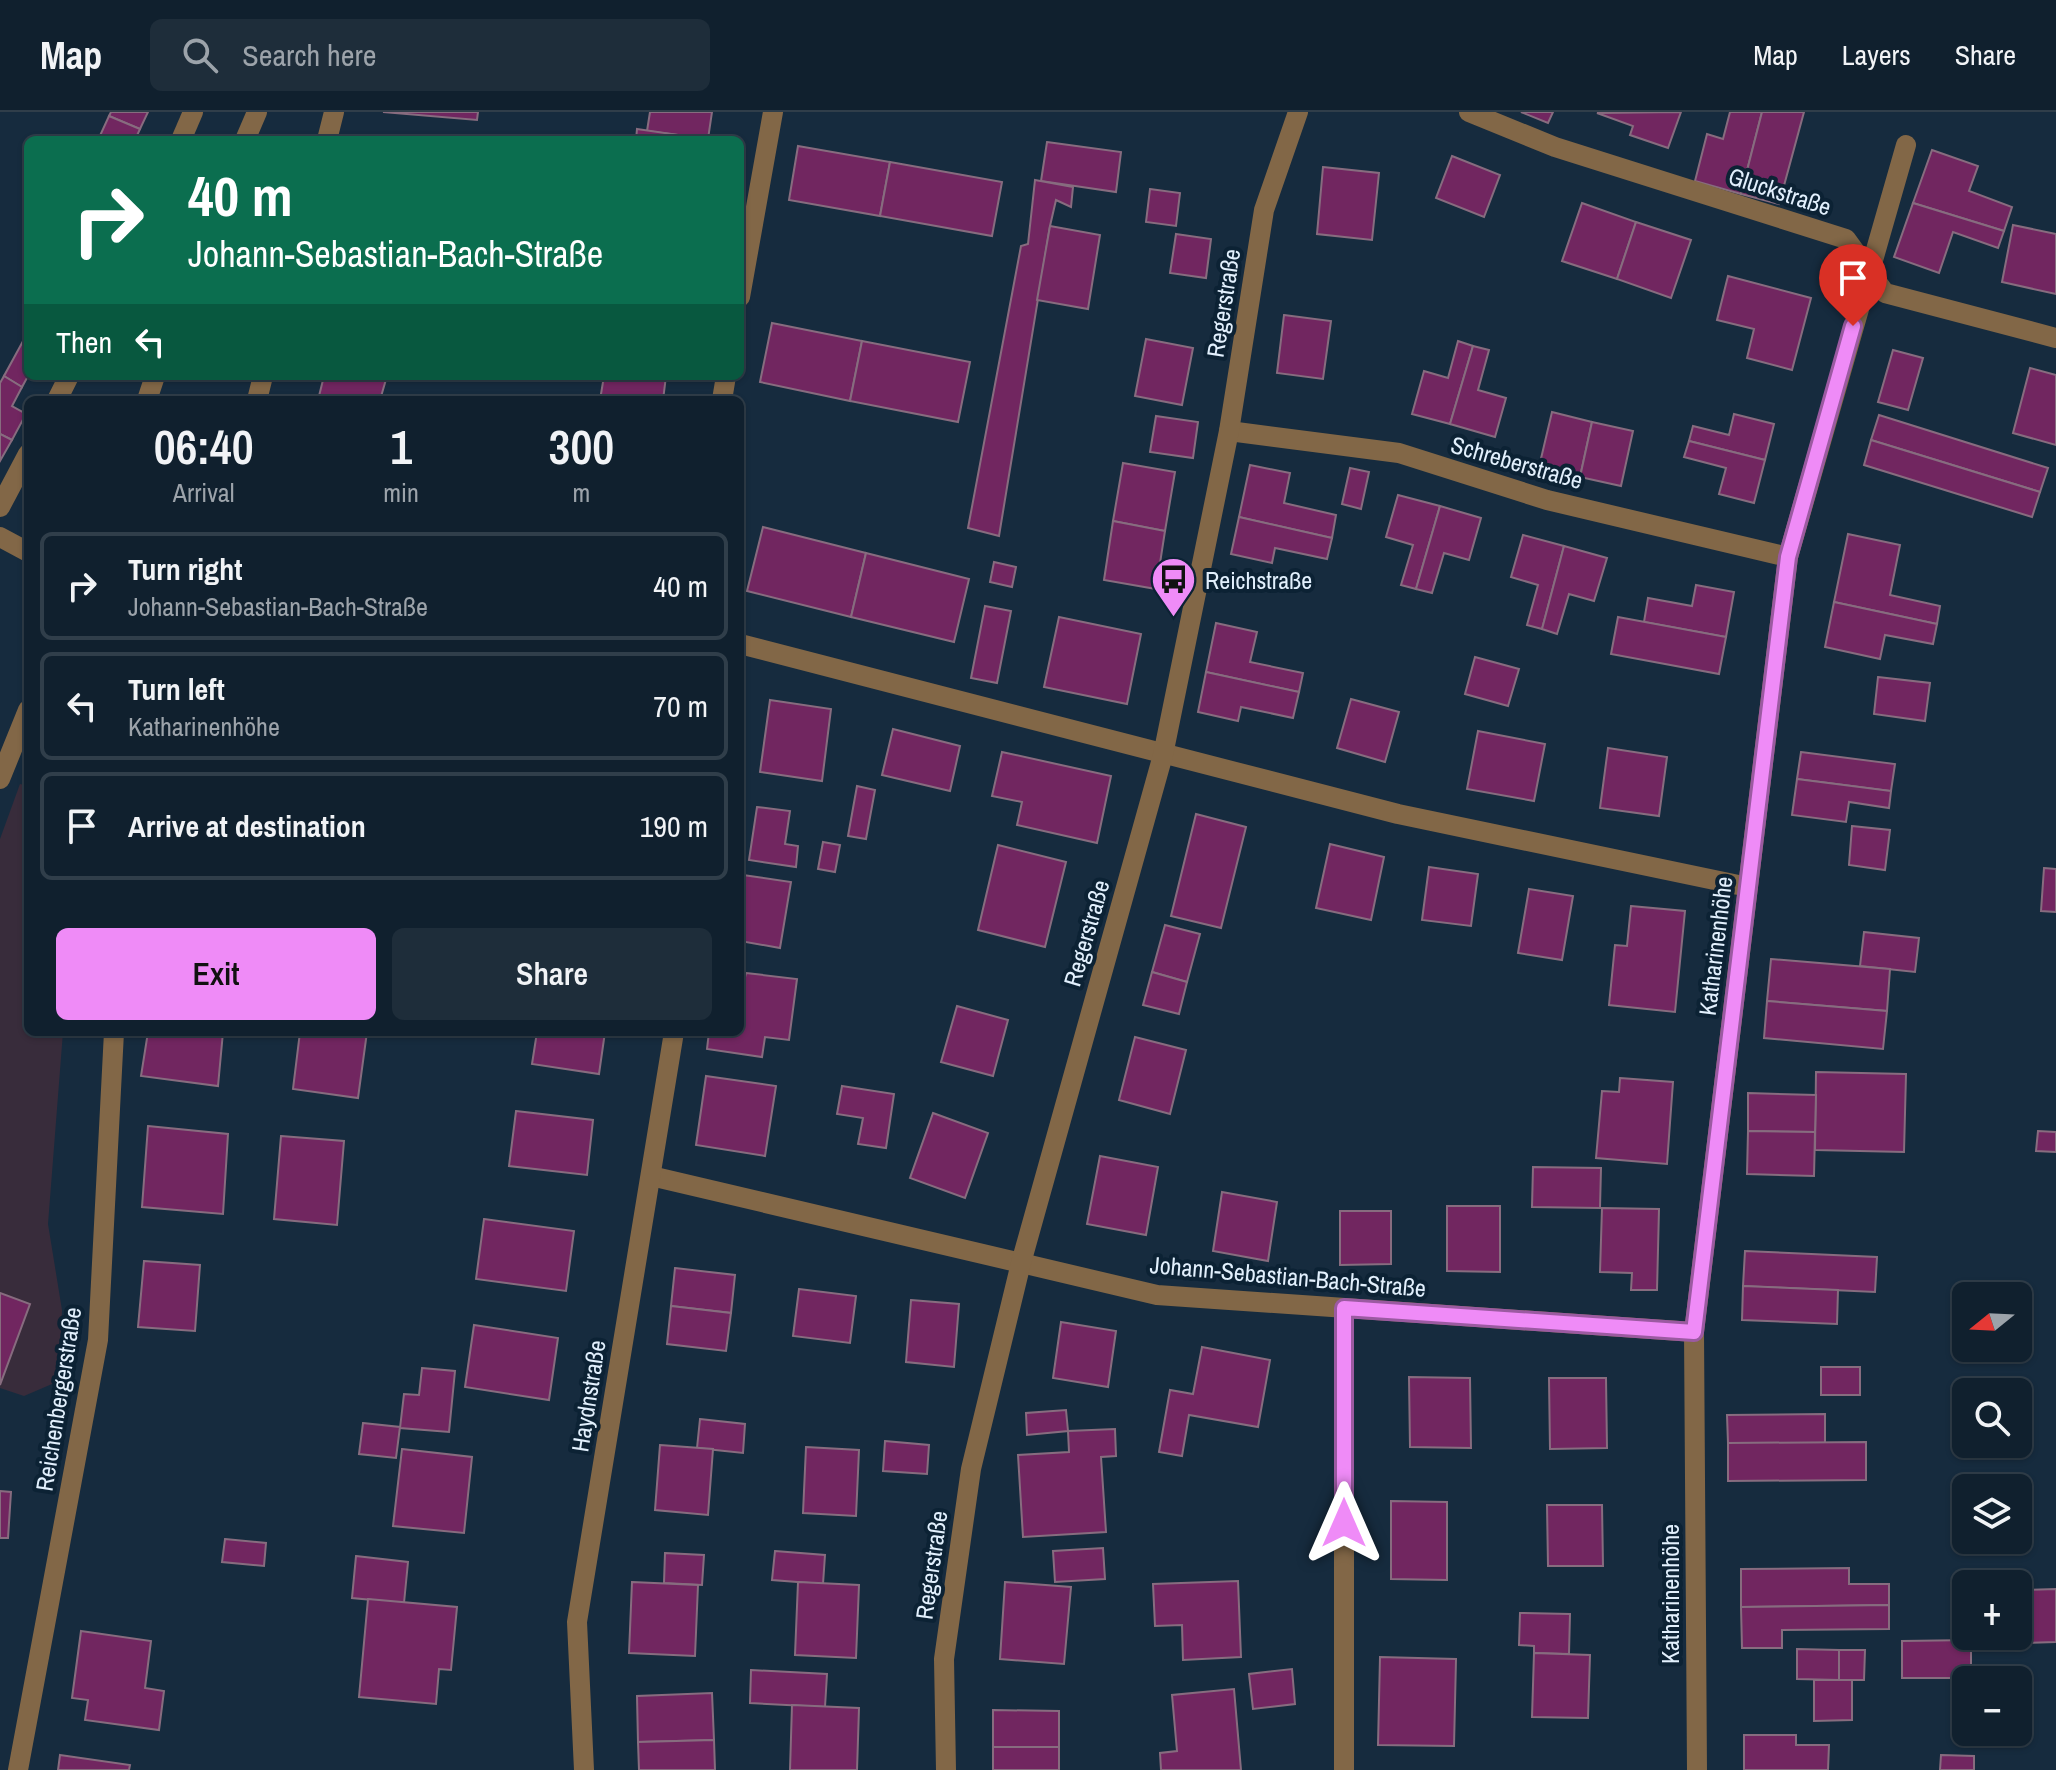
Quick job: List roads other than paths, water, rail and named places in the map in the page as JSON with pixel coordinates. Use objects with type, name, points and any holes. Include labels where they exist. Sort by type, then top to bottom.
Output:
[{"type":"street","points":[[183,136],[193,112]]},
{"type":"street","points":[[247,136],[257,112]]},
{"type":"street","points":[[328,136],[334,112]]},
{"type":"street","points":[[744,275],[773,112]]},
{"type":"street","name":"Regerstraße","points":[[946,1770],[944,1659],[971,1469],[1021,1263],[1163,755],[1229,431],[1264,210],[1298,112]]},
{"type":"street","name":"Gluckstraße","points":[[1469,112],[1555,147],[1846,239],[1870,268],[1885,293],[2056,338]]},
{"type":"street","name":"Katharinenhöhe","points":[[1697,1770],[1694,1332],[1788,557],[1906,145]]},
{"type":"street","name":"Schreberstraße","points":[[1229,431],[1399,453],[1547,500],[1788,557]]},
{"type":"street","points":[[0,507],[24,462]]},
{"type":"street","points":[[0,537],[24,550]]},
{"type":"street","points":[[744,645],[952,696],[1163,755],[1398,814],[1748,887]]},
{"type":"street","points":[[0,779],[24,720]]},
{"type":"street","name":"Reichenbergerstraße","points":[[18,1770],[98,1340],[114,1036]]},
{"type":"street","name":"Haydnstraße","points":[[584,1770],[577,1622],[673,1036]]},
{"type":"street","name":"Johann-Sebastian-Bach-Straße","points":[[651,1176],[1157,1295],[1694,1332]]},
{"type":"street","points":[[1344,1308],[1344,1770]]},
{"type":"place","name":"Reichstraße","points":[[1174,619]]}]
